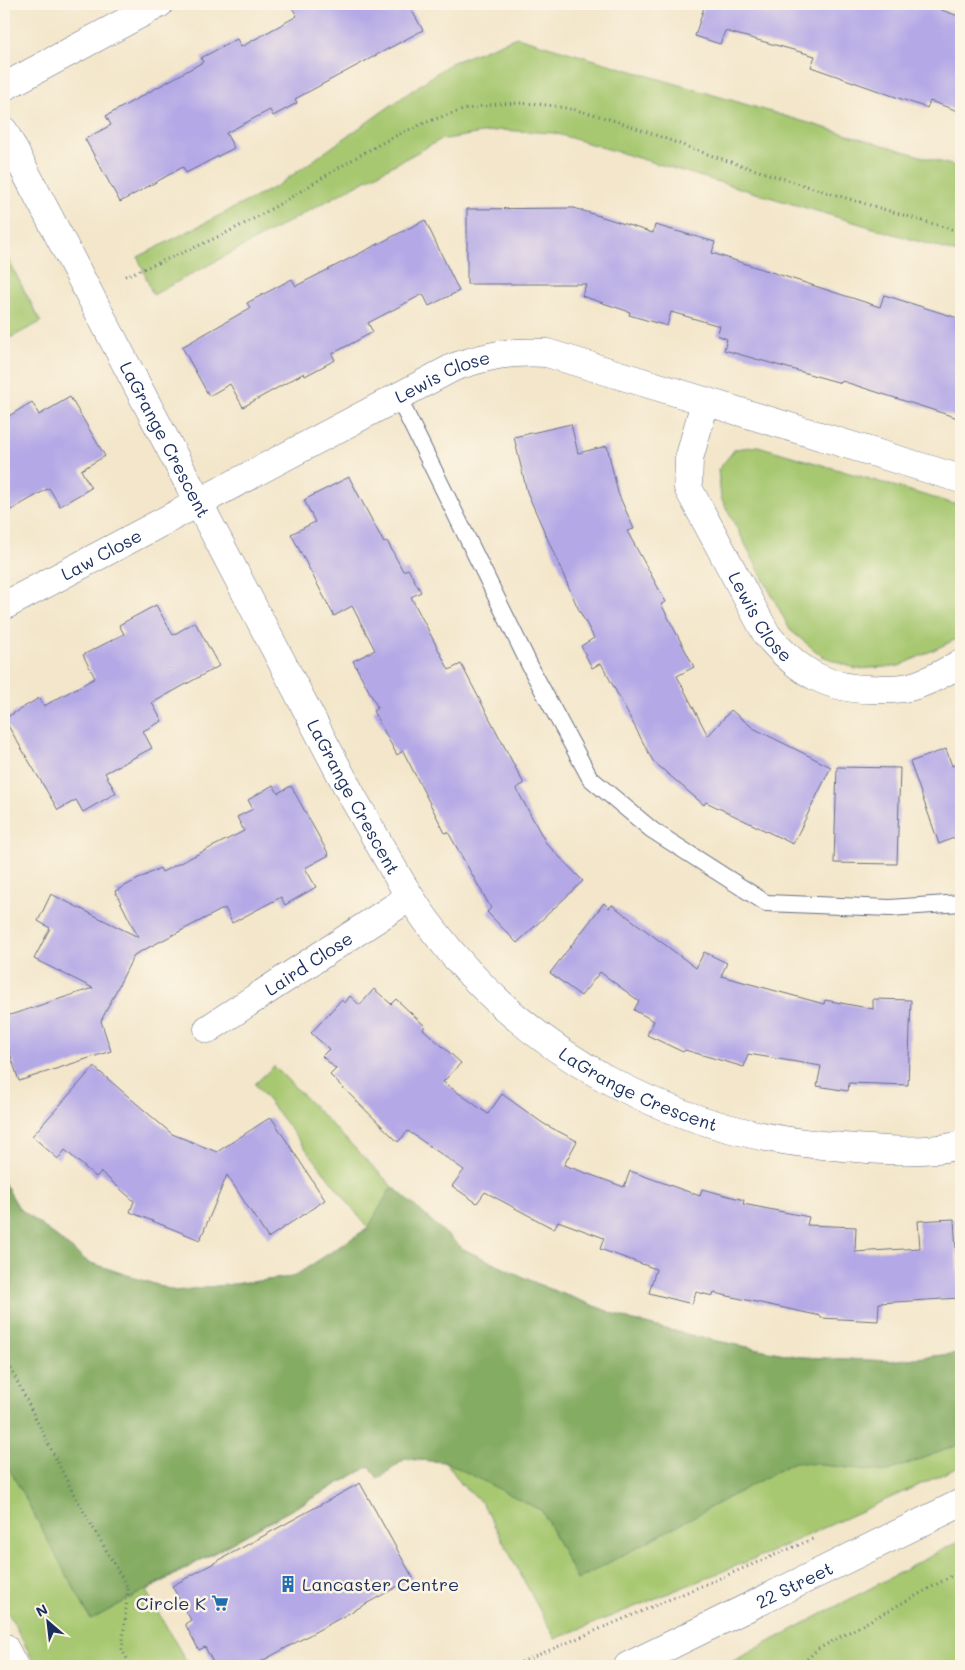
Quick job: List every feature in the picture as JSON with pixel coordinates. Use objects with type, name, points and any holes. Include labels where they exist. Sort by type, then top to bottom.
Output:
[{"type":"street","points":[[4,87],[159,4]]},
{"type":"street","name":"LaGrange Crescent","points":[[4,131],[352,796],[410,898],[462,966],[497,1002],[561,1051],[638,1096],[688,1116],[738,1130],[793,1142],[905,1150],[961,1145]]},
{"type":"street","name":"Lewis Close","points":[[198,503],[454,367],[482,358],[515,351],[547,353],[961,479]]},
{"type":"street","name":"Lewis Close","points":[[705,402],[688,459],[688,488],[767,635],[780,651],[804,671],[828,684],[866,690],[915,686],[961,663]]},
{"type":"street","name":"Law Close","points":[[4,606],[198,503]]},
{"type":"street","name":"Laird Close","points":[[208,1029],[410,898]]},
{"type":"street","name":"22 Street","points":[[628,1666],[961,1503]]},
{"type":"street","points":[[4,1647],[14,1666]]},
{"type":"lane","points":[[398,397],[534,674],[590,778],[652,830],[766,903],[890,908],[961,903]]},
{"type":"path","points":[[125,276],[195,248],[238,226],[384,143],[445,115],[483,104],[539,103],[597,114],[716,157],[961,232]]},
{"type":"path","points":[[4,1355],[73,1493],[128,1588],[122,1650],[131,1666]]},
{"type":"path","points":[[512,1666],[821,1535]]},
{"type":"path","points":[[800,1666],[818,1649],[961,1571]]},
{"type":"green space","points":[[517,37],[961,168],[961,254],[554,133],[500,130],[440,140],[153,295],[138,257],[277,186],[451,63]]},
{"type":"green space","points":[[4,252],[41,322],[4,341]]},
{"type":"green space","points":[[758,446],[961,506],[961,637],[899,666],[856,669],[822,656],[790,630],[721,498],[718,470],[735,449]]},
{"type":"green space","points":[[274,1066],[392,1186],[463,1249],[540,1285],[633,1321],[711,1340],[800,1357],[890,1361],[961,1353],[961,1466],[768,1553],[555,1639],[483,1504],[462,1485],[446,1462],[405,1459],[378,1479],[370,1466],[146,1591],[189,1666],[36,1666],[4,1605],[4,1183],[19,1208],[88,1262],[175,1291],[293,1277],[368,1228],[255,1084]]},
{"type":"green space","points":[[4,1183],[19,1208],[88,1262],[175,1291],[293,1277],[368,1228],[392,1186],[463,1249],[540,1285],[633,1321],[711,1340],[800,1357],[890,1361],[961,1353],[961,1444],[886,1472],[794,1462],[577,1580],[542,1511],[446,1462],[405,1459],[378,1479],[370,1466],[91,1620],[4,1459]]},
{"type":"green space","points":[[961,1540],[961,1666],[724,1666]]},
{"type":"building","points":[[290,4],[408,4],[423,30],[295,99],[297,103],[273,116],[270,110],[226,133],[234,148],[186,173],[183,167],[120,202],[85,139],[111,125],[106,116],[203,62],[201,58],[237,39],[241,47],[297,16]]},
{"type":"building","points":[[705,4],[925,4],[961,17],[961,112],[930,101],[927,108],[811,67],[815,56],[725,31],[720,44],[695,36]]},
{"type":"building","points":[[574,208],[653,233],[655,225],[715,242],[712,253],[880,307],[884,295],[961,319],[961,419],[842,381],[841,383],[724,350],[727,339],[717,335],[720,326],[671,312],[667,326],[629,315],[630,312],[582,296],[586,284],[467,284],[467,209]]},
{"type":"building","points":[[425,220],[459,291],[429,306],[423,294],[368,323],[373,332],[332,354],[335,360],[305,376],[304,373],[243,407],[230,384],[209,396],[182,347],[250,308],[247,303],[292,279],[296,286]]},
{"type":"building","points":[[70,397],[105,456],[81,470],[91,488],[60,506],[49,488],[4,514],[4,419],[32,402],[39,415]]},
{"type":"building","points":[[571,424],[578,453],[607,446],[618,493],[634,529],[627,531],[666,602],[661,604],[694,667],[677,676],[708,736],[731,710],[753,728],[831,767],[793,844],[706,802],[704,805],[653,761],[601,663],[592,668],[581,646],[594,638],[577,606],[527,492],[514,437]]},
{"type":"building","points":[[349,477],[384,543],[387,541],[403,571],[408,569],[421,592],[411,597],[449,670],[461,664],[524,784],[516,788],[546,843],[583,881],[517,943],[487,912],[491,908],[448,832],[445,833],[403,751],[397,755],[373,711],[378,708],[353,661],[375,650],[352,606],[334,616],[291,534],[315,522],[304,500]]},
{"type":"building","points":[[156,605],[173,635],[195,622],[219,666],[152,703],[162,721],[143,731],[152,748],[105,773],[116,793],[83,812],[76,800],[58,810],[4,719],[39,698],[44,706],[95,678],[83,655],[124,634],[119,625]]},
{"type":"building","points":[[946,749],[952,766],[961,762],[961,835],[939,844],[910,762]]},
{"type":"building","points":[[837,767],[900,768],[897,864],[834,863]]},
{"type":"building","points":[[273,785],[278,793],[291,786],[329,855],[305,868],[316,887],[285,905],[281,897],[232,923],[225,908],[134,955],[101,1021],[111,1051],[19,1081],[4,1035],[4,1017],[93,988],[34,959],[50,928],[38,921],[51,894],[138,937],[115,891],[160,868],[162,872],[244,831],[237,817],[253,809],[248,800]]},
{"type":"building","points":[[604,903],[609,908],[612,905],[696,968],[704,952],[727,963],[721,976],[824,1004],[825,1000],[873,1009],[873,999],[911,1000],[908,1085],[849,1083],[848,1091],[817,1086],[821,1066],[748,1054],[744,1067],[685,1050],[683,1052],[647,1035],[654,1021],[634,1010],[639,1001],[600,972],[581,996],[550,973]]},
{"type":"building","points":[[374,989],[391,1004],[396,999],[425,1026],[423,1029],[461,1063],[443,1082],[488,1114],[502,1094],[544,1124],[577,1141],[564,1165],[624,1187],[630,1171],[700,1196],[702,1189],[744,1200],[743,1204],[809,1217],[807,1225],[856,1227],[855,1252],[920,1248],[918,1221],[954,1219],[959,1298],[879,1303],[878,1321],[821,1318],[821,1316],[714,1293],[713,1296],[696,1292],[692,1304],[649,1293],[656,1269],[600,1249],[604,1238],[558,1221],[554,1229],[485,1192],[477,1203],[452,1186],[464,1170],[408,1131],[398,1142],[330,1075],[336,1069],[322,1056],[329,1049],[311,1033],[341,1000],[345,1003],[350,996],[360,1005]]},
{"type":"building","points":[[94,1067],[172,1134],[217,1152],[271,1117],[325,1200],[268,1238],[227,1175],[200,1240],[130,1212],[134,1201],[101,1172],[96,1177],[65,1150],[58,1159],[32,1136]]},
{"type":"building","points":[[360,1483],[413,1578],[253,1666],[215,1666],[205,1647],[199,1650],[185,1624],[191,1620],[172,1586]]},
{"type":"place","name":"Lancaster Centre","points":[[288,1584]]},
{"type":"place","name":"Circle K","points":[[220,1603]]}]
